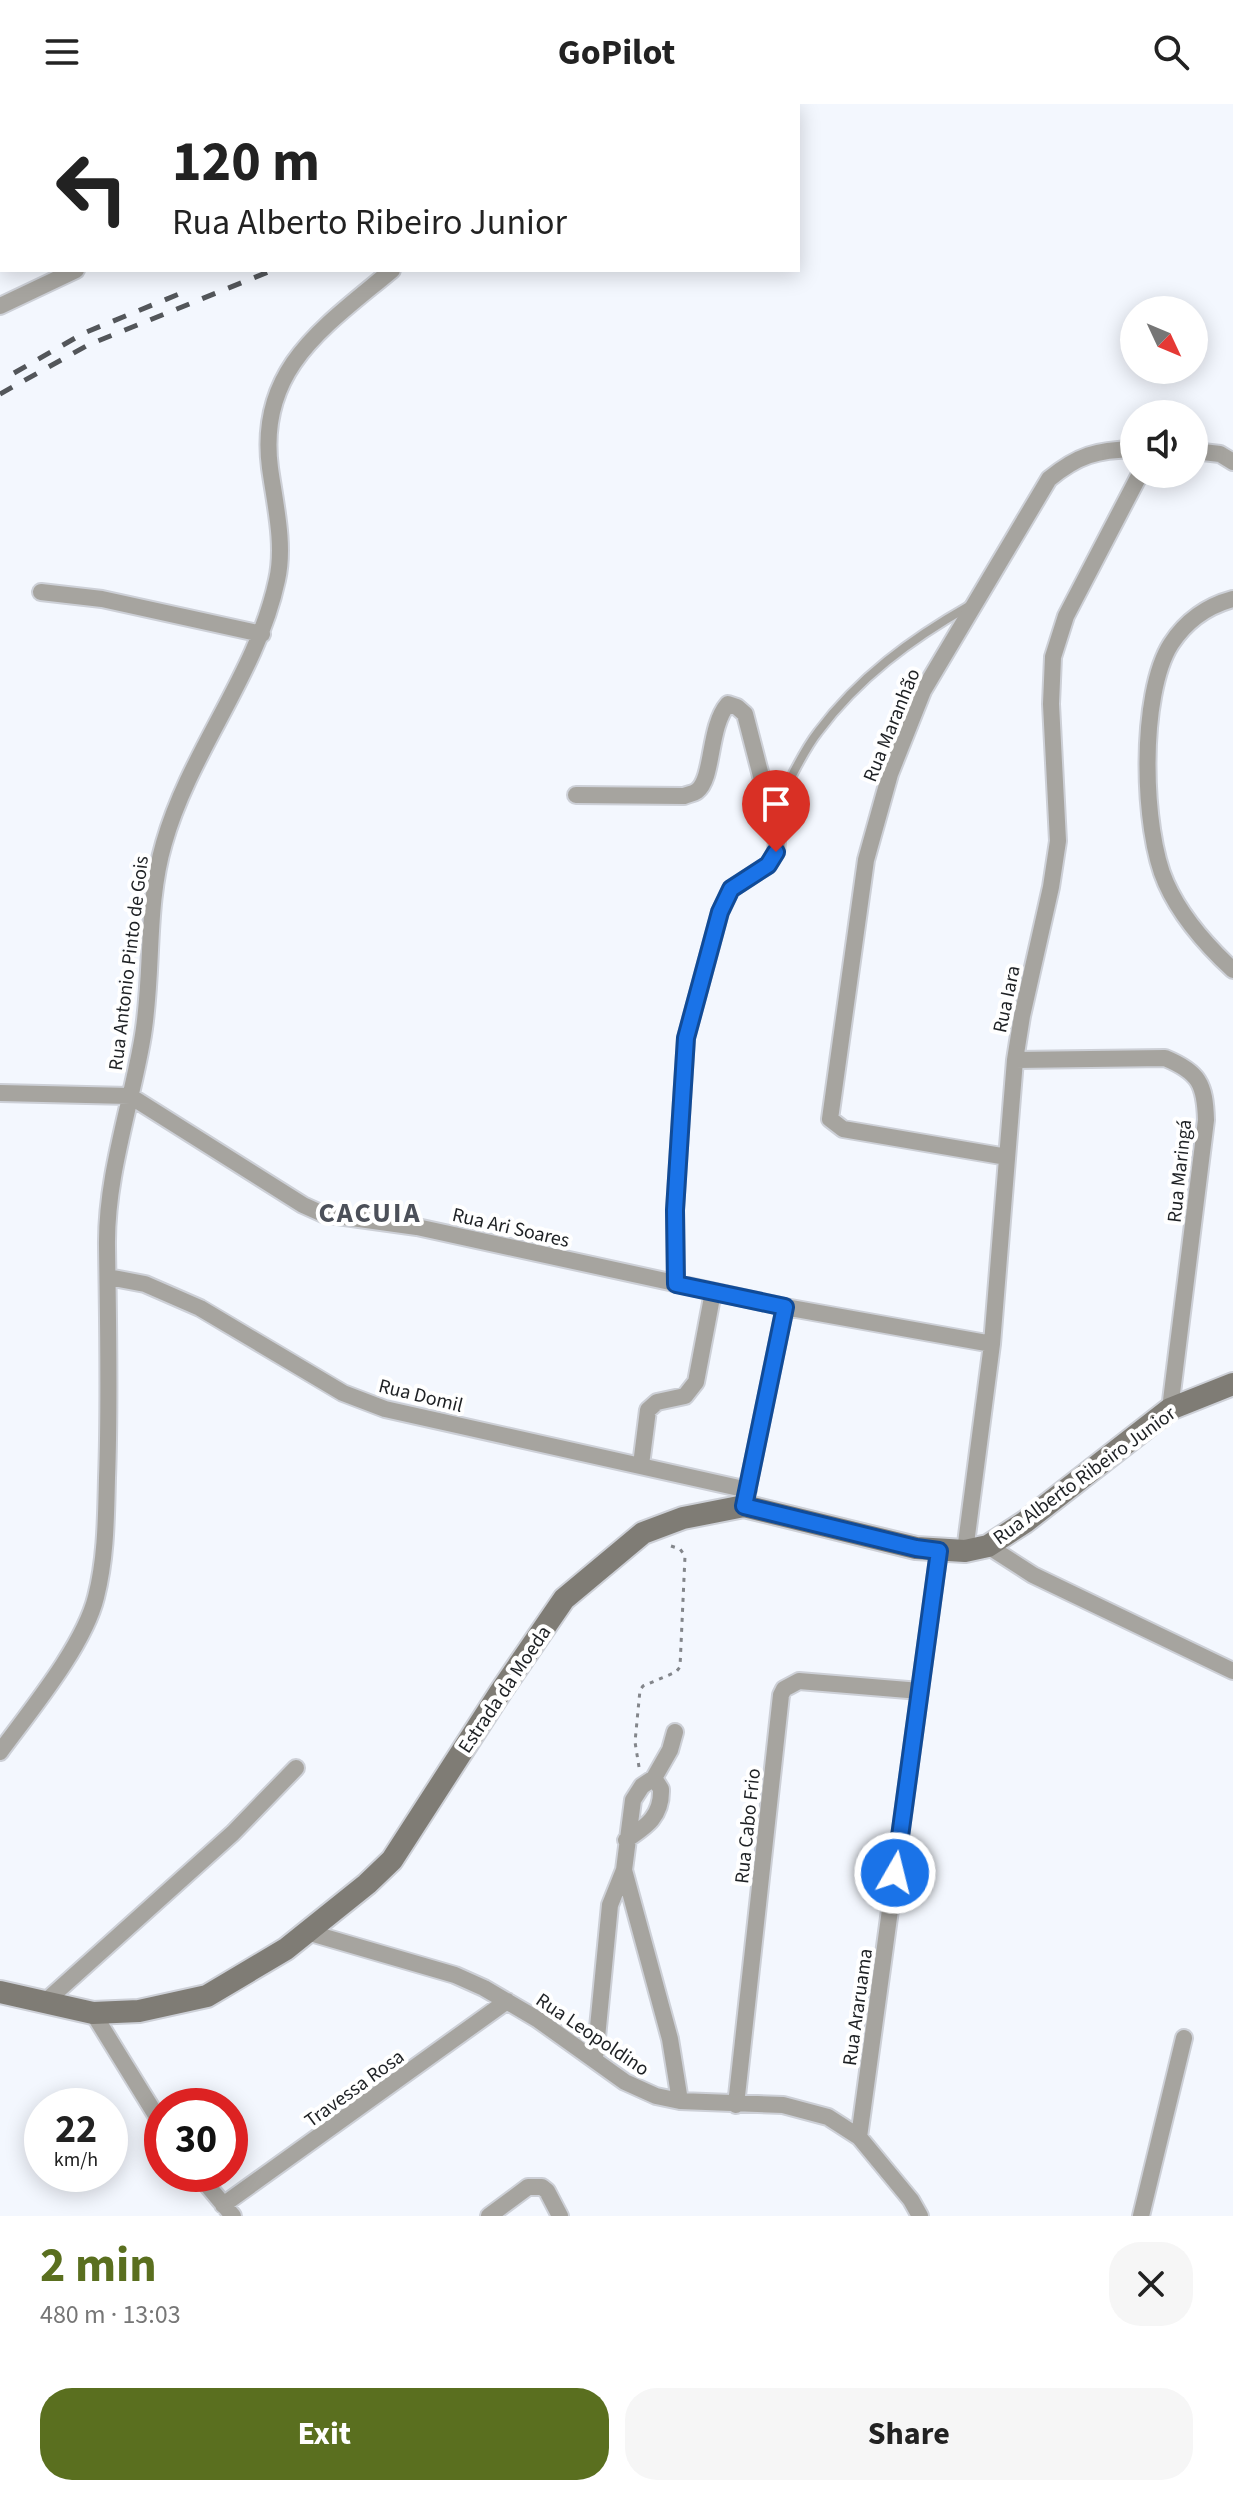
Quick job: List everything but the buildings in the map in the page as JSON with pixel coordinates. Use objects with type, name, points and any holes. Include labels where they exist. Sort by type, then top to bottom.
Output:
[{"type":"main road","name":"Rua Alberto Ribeiro Junior","points":[[746,1498],[916,1548],[965,1551],[988,1546],[1025,1522],[1170,1409],[1233,1384]]},
{"type":"main road","name":"Estrada da Moeda","points":[[0,1992],[93,2013],[139,2011],[207,1996],[268,1961],[392,1860],[564,1599],[643,1533],[746,1498]]},
{"type":"street","points":[[0,306],[72,272]]},
{"type":"street","name":"Rua Antonio Pinto de Gois","points":[[0,1752],[56,1675],[89,1617],[96,1598],[105,1541],[110,1407],[109,1199],[143,1039],[153,897],[164,842],[193,769],[262,634],[278,578],[277,521],[267,445],[270,410],[288,368],[326,324],[390,272]]},
{"type":"street","name":"Rua Maranhão","points":[[1007,1157],[843,1129],[830,1119],[866,860],[890,774],[923,691],[1049,479],[1070,461],[1108,449],[1120,449]]},
{"type":"street","points":[[1208,453],[1220,454],[1233,462]]},
{"type":"street","name":"Rua Iara","points":[[965,1551],[992,1344],[1015,1060],[1058,841],[1051,704],[1053,657],[1066,616],[1133,488]]},
{"type":"street","points":[[41,592],[102,599],[262,634]]},
{"type":"street","points":[[1233,599],[1217,603],[1200,613],[1169,646],[1154,688],[1147,764],[1154,844],[1165,882],[1182,913],[1233,970]]},
{"type":"street","points":[[576,795],[684,796],[697,791],[704,781],[716,724],[728,704],[745,714],[761,776],[781,796],[776,852],[768,865],[731,889],[720,912],[686,1038],[675,1210],[676,1284]]},
{"type":"street","name":"Rua Maringá","points":[[1015,1060],[1165,1058],[1182,1065],[1200,1082],[1205,1097],[1206,1120],[1170,1409]]},
{"type":"street","points":[[0,1093],[130,1096]]},
{"type":"street","name":"Rua Ari Soares","points":[[130,1096],[303,1205],[323,1214],[428,1229],[785,1307],[992,1344]]},
{"type":"street","name":"Rua Domil","points":[[108,1277],[145,1284],[200,1308],[343,1393],[385,1409],[641,1465],[746,1498]]},
{"type":"street","points":[[641,1465],[648,1410],[657,1402],[685,1396],[696,1382],[713,1292]]},
{"type":"street","points":[[746,1498],[785,1307]]},
{"type":"street","points":[[988,1546],[1033,1575],[1233,1671]]},
{"type":"street","name":"Rua Araruama","points":[[859,2137],[939,1551]]},
{"type":"street","name":"Rua Cabo Frio","points":[[736,2105],[781,1695],[784,1689],[799,1681],[920,1691]]},
{"type":"street","points":[[595,2058],[610,1905],[624,1870],[633,1800],[670,1750],[675,1732]]},
{"type":"street","points":[[45,2002],[233,1833],[296,1768]]},
{"type":"street","points":[[626,1840],[650,1823],[658,1813],[661,1789],[648,1782]]},
{"type":"street","points":[[624,1870],[670,2039],[680,2101]]},
{"type":"street","name":"Rua Leopoldino","points":[[307,1932],[455,1975],[507,2001],[641,2091],[680,2101],[801,2108],[828,2117],[859,2137],[911,2200],[920,2216]]},
{"type":"street","name":"Travessa Rosa","points":[[228,2211],[507,2001]]},
{"type":"street","points":[[93,2013],[144,2096]]},
{"type":"street","points":[[1141,2216],[1184,2038]]},
{"type":"street","points":[[489,2216],[528,2187],[542,2187],[560,2216]]},
{"type":"street","points":[[213,2192],[228,2211]]},
{"type":"lane","points":[[781,796],[815,734],[844,699],[876,668],[938,624],[976,602]]},
{"type":"path","points":[[643,1533],[680,1549],[685,1556],[680,1667],[640,1690],[635,1742],[648,1782]]},
{"type":"railway","points":[[0,394],[88,345],[268,272]]},
{"type":"railway","points":[[14,373],[84,333],[179,294]]},
{"type":"district","name":"CACUIA","points":[[370,1212]]},
{"type":"route","points":[[776,852],[768,865],[731,889],[720,912],[686,1038],[675,1210],[676,1284],[785,1307],[744,1506],[939,1551],[895,1873]]}]
